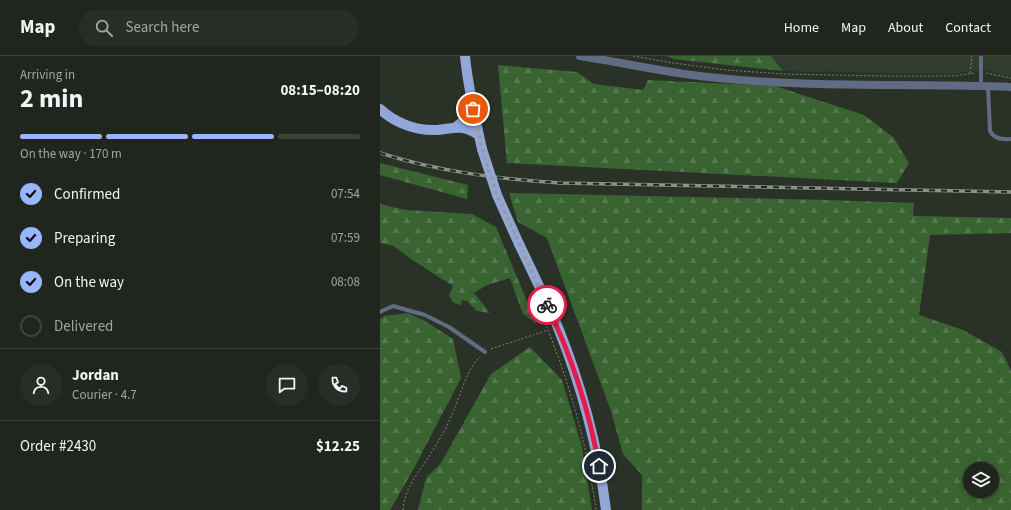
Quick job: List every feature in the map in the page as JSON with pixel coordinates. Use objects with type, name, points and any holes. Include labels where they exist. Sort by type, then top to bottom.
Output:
[{"type":"main road","points":[[465,56],[473,109],[482,149],[497,195],[556,324],[577,381],[597,455],[606,510]]},
{"type":"main road","points":[[380,109],[399,122],[417,128],[436,130],[457,126],[479,135]]},
{"type":"main road","points":[[457,126],[473,109]]},
{"type":"street","points":[[580,56],[597,57],[682,74],[785,83],[1011,87]]},
{"type":"lane","points":[[981,56],[981,73],[985,86],[990,132],[997,138],[1011,139]]},
{"type":"lane","points":[[380,312],[394,306],[426,315],[449,327],[485,352]]},
{"type":"path","points":[[632,56],[726,70],[783,74],[954,76],[970,73],[981,73],[1011,78]]},
{"type":"path","points":[[970,73],[972,56]]},
{"type":"path","points":[[541,311],[556,348],[574,403],[585,446],[596,510]]},
{"type":"path","points":[[403,510],[404,498],[407,490],[432,452],[444,429],[470,370],[477,359],[494,347],[549,330]]},
{"type":"shaded area","points":[[771,56],[1011,56],[1011,76],[988,70],[965,71],[954,74],[783,71]]},
{"type":"green space","points":[[666,56],[771,56],[783,71],[674,59]]},
{"type":"green space","points":[[498,65],[577,72],[594,84],[643,90],[648,80],[775,86],[864,115],[894,138],[909,163],[897,183],[507,163]]},
{"type":"green space","points":[[380,163],[468,185],[467,199],[380,175]]},
{"type":"green space","points":[[509,193],[914,203],[913,216],[1011,218],[1011,233],[930,235],[919,315],[963,330],[1002,352],[1011,371],[1011,510],[642,510],[642,475],[623,454],[611,411],[547,238],[518,222]]},
{"type":"green space","points":[[380,203],[406,210],[472,214],[496,227],[537,325],[523,314],[510,278],[487,285],[474,293],[490,313],[477,311],[467,301],[462,300],[461,305],[454,303],[449,295],[453,286],[408,257],[394,246],[380,243]]},
{"type":"green space","points":[[408,313],[425,321],[453,339],[461,378],[413,470],[390,510],[380,510],[380,319],[384,316]]},
{"type":"green space","points":[[530,347],[562,380],[582,447],[592,510],[418,510],[426,478],[441,463],[491,374]]},
{"type":"railway","points":[[380,153],[402,160],[470,174],[561,183],[1011,192]]},
{"type":"way so far","points":[[473,109],[482,149],[497,195],[547,305]]},
{"type":"route","points":[[547,305],[561,335],[577,381],[599,466]]}]
